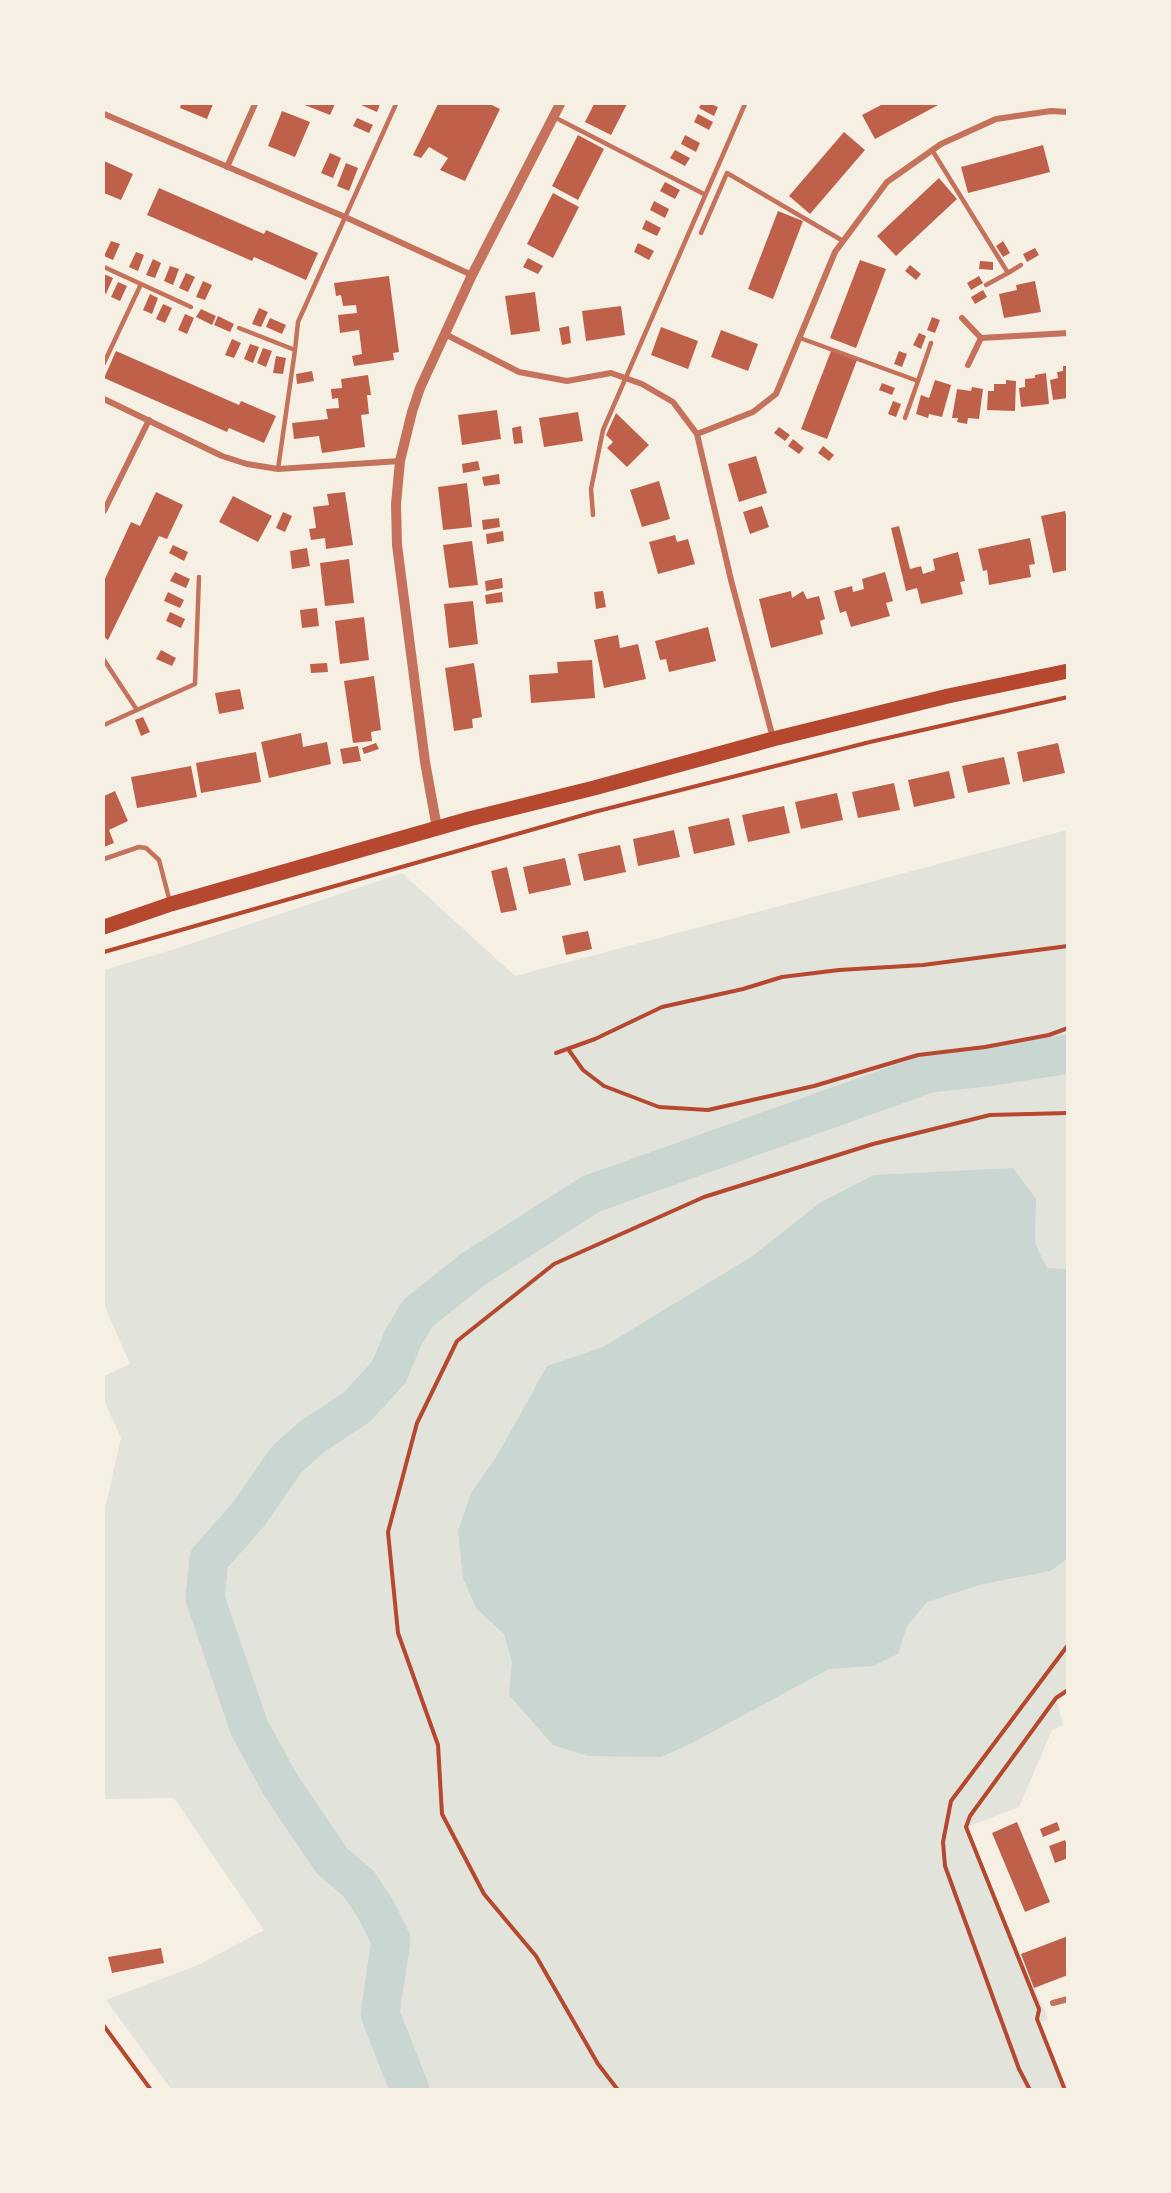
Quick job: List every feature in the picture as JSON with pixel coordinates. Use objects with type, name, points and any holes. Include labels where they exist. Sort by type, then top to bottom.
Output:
[{"type":"main road","points":[[104,927],[171,904],[437,828],[773,739],[948,696],[1068,671]]},
{"type":"street","points":[[227,167],[255,104]]},
{"type":"street","points":[[437,828],[424,762],[397,544],[396,504],[400,461],[415,404],[445,334],[472,275],[560,104]]},
{"type":"street","points":[[1050,104],[1051,111]]},
{"type":"street","points":[[697,434],[753,412],[776,394],[835,252],[886,182],[941,144],[996,119],[1051,111],[1068,112]]},
{"type":"street","points":[[104,114],[345,217],[472,275]]},
{"type":"street","points":[[962,318],[981,338],[1068,333]]},
{"type":"street","points":[[445,334],[519,372],[567,381],[611,373],[642,384],[673,402],[697,434],[731,580],[773,739]]},
{"type":"street","points":[[968,365],[981,338]]},
{"type":"street","points":[[104,399],[235,461],[278,469],[400,461]]},
{"type":"street","points":[[104,511],[148,420]]},
{"type":"street","points":[[1053,2002],[1068,1999]]},
{"type":"lane","points":[[278,469],[298,322],[396,104]]},
{"type":"lane","points":[[593,515],[591,489],[603,430],[744,104]]},
{"type":"lane","points":[[554,117],[704,194]]},
{"type":"lane","points":[[932,150],[1008,273]]},
{"type":"lane","points":[[701,233],[727,173],[843,241]]},
{"type":"lane","points":[[986,285],[1021,265]]},
{"type":"lane","points":[[104,267],[191,307]]},
{"type":"lane","points":[[104,363],[141,284]]},
{"type":"lane","points":[[239,328],[295,350]]},
{"type":"lane","points":[[800,338],[918,381]]},
{"type":"lane","points":[[905,418],[931,343]]},
{"type":"lane","points":[[104,725],[195,684],[199,577]]},
{"type":"lane","points":[[104,660],[137,710]]},
{"type":"lane","points":[[104,859],[139,847],[146,848],[159,860],[171,904]]},
{"type":"path","points":[[104,952],[594,812],[870,742],[1068,697]]},
{"type":"path","points":[[556,1053],[595,1039],[662,1007],[743,989],[782,977],[839,970],[923,965],[1068,946]]},
{"type":"path","points":[[568,1048],[583,1070],[604,1086],[659,1107],[708,1110],[814,1086],[918,1055],[1028,1039],[1068,1028]]},
{"type":"path","points":[[618,2090],[598,2064],[536,1956],[484,1894],[442,1814],[438,1745],[398,1633],[388,1532],[417,1423],[457,1341],[554,1264],[704,1197],[873,1144],[990,1115],[1068,1113]]},
{"type":"path","points":[[1030,2090],[1019,2069],[945,1866],[943,1842],[951,1801],[1068,1645]]},
{"type":"path","points":[[1065,2090],[1037,2019],[1039,2010],[966,1827],[970,1816],[1056,1698],[1068,1690]]},
{"type":"path","points":[[1039,2010],[1053,2002]]},
{"type":"path","points":[[104,2026],[150,2090]]},
{"type":"shaded area","points":[[1067,830],[1067,1690],[1056,1698],[1063,1725],[1052,1730],[1019,1807],[967,1827],[1048,2019],[1040,2023],[1065,2089],[171,2089],[106,2000],[198,1965],[264,1930],[174,1798],[104,1799],[104,1513],[121,1438],[104,1401],[104,1376],[130,1364],[104,1305],[104,970],[178,948],[402,873],[515,976]]},
{"type":"shaded area","points":[[1013,1168],[1036,1199],[1035,1243],[1047,1268],[1067,1269],[1067,1559],[1050,1571],[983,1584],[927,1602],[907,1626],[898,1654],[873,1666],[829,1669],[690,1744],[661,1757],[588,1756],[553,1745],[509,1695],[512,1662],[504,1634],[476,1608],[463,1578],[458,1531],[471,1493],[497,1456],[547,1366],[603,1347],[751,1257],[821,1202],[874,1175]]},
{"type":"building","points":[[181,104],[213,104],[207,119],[180,108]]},
{"type":"building","points":[[302,104],[335,104],[330,115]]},
{"type":"building","points":[[359,104],[380,104],[377,112]]},
{"type":"building","points":[[438,104],[490,104],[500,109],[465,181],[440,170],[448,158],[429,147],[421,158],[413,155]]},
{"type":"building","points":[[594,104],[627,104],[611,135],[585,122]]},
{"type":"building","points":[[701,104],[718,107],[714,116],[699,108]]},
{"type":"building","points":[[883,104],[940,104],[875,139],[862,115]]},
{"type":"building","points":[[282,111],[310,122],[295,157],[268,146]]},
{"type":"building","points":[[698,114],[713,122],[709,130],[694,122]]},
{"type":"building","points":[[357,118],[373,125],[369,133],[353,126]]},
{"type":"building","points":[[844,132],[865,150],[810,214],[789,196]]},
{"type":"building","points":[[578,135],[604,149],[578,200],[552,186]]},
{"type":"building","points":[[685,135],[700,143],[696,152],[681,144]]},
{"type":"building","points":[[1043,145],[1050,172],[968,193],[961,167]]},
{"type":"building","points":[[675,150],[690,158],[685,166],[670,158]]},
{"type":"building","points":[[330,153],[341,158],[333,178],[321,173]]},
{"type":"building","points":[[104,161],[133,174],[121,200],[104,193]]},
{"type":"building","points":[[346,163],[358,168],[349,191],[337,186]]},
{"type":"building","points":[[939,178],[957,199],[896,256],[877,236]]},
{"type":"building","points":[[665,182],[680,190],[675,199],[660,191]]},
{"type":"building","points":[[159,188],[264,234],[266,230],[318,253],[306,280],[254,257],[252,261],[147,215]]},
{"type":"building","points":[[553,193],[579,207],[553,258],[527,244]]},
{"type":"building","points":[[654,201],[669,209],[665,218],[650,210]]},
{"type":"building","points":[[778,211],[803,221],[773,299],[748,289]]},
{"type":"building","points":[[646,220],[661,228],[657,236],[642,229]]},
{"type":"building","points":[[111,241],[120,244],[113,260],[104,256]]},
{"type":"building","points":[[1003,241],[1010,253],[1003,257],[996,246]]},
{"type":"building","points":[[638,243],[654,251],[649,260],[634,252]]},
{"type":"building","points":[[1035,248],[1039,255],[1027,262],[1023,254]]},
{"type":"building","points":[[136,252],[144,255],[138,271],[129,267]]},
{"type":"building","points":[[528,258],[543,266],[538,274],[523,267]]},
{"type":"building","points":[[153,259],[161,263],[155,278],[146,275]]},
{"type":"building","points":[[860,260],[886,269],[856,348],[830,338]]},
{"type":"building","points":[[980,261],[993,262],[993,270],[979,269]]},
{"type":"building","points":[[910,265],[921,274],[916,280],[905,271]]},
{"type":"building","points":[[170,266],[179,269],[173,285],[164,281]]},
{"type":"building","points":[[186,273],[195,277],[188,292],[179,288]]},
{"type":"building","points":[[104,274],[113,278],[106,294],[104,292]]},
{"type":"building","points":[[389,276],[399,352],[393,353],[394,360],[354,366],[352,356],[362,354],[359,330],[340,333],[338,315],[357,313],[356,305],[343,306],[341,295],[336,296],[334,283]]},
{"type":"building","points":[[979,276],[983,283],[971,290],[967,283]]},
{"type":"building","points":[[203,281],[212,285],[205,300],[196,297]]},
{"type":"building","points":[[1035,281],[1041,312],[1004,318],[999,294],[1017,290],[1016,285]]},
{"type":"building","points":[[118,282],[127,286],[120,301],[111,297]]},
{"type":"building","points":[[983,290],[987,297],[975,304],[971,297]]},
{"type":"building","points":[[535,292],[540,331],[511,335],[505,296]]},
{"type":"building","points":[[150,294],[158,298],[152,314],[143,310]]},
{"type":"building","points":[[163,304],[172,308],[165,323],[156,319]]},
{"type":"building","points":[[621,306],[625,335],[586,341],[582,311]]},
{"type":"building","points":[[259,308],[268,312],[261,327],[252,324]]},
{"type":"building","points":[[201,309],[216,316],[212,325],[196,317]]},
{"type":"building","points":[[185,314],[194,318],[187,334],[178,330]]},
{"type":"building","points":[[218,316],[234,324],[230,332],[214,325]]},
{"type":"building","points":[[932,317],[940,320],[935,333],[927,330]]},
{"type":"building","points":[[270,318],[286,325],[282,334],[266,327]]},
{"type":"building","points":[[569,326],[571,343],[562,345],[559,328]]},
{"type":"building","points":[[661,327],[698,341],[688,369],[651,355]]},
{"type":"building","points":[[721,330],[758,344],[748,371],[711,357]]},
{"type":"building","points":[[919,333],[926,336],[921,349],[913,345]]},
{"type":"building","points":[[232,339],[241,343],[234,358],[225,355]]},
{"type":"building","points":[[250,344],[259,347],[253,363],[244,359]]},
{"type":"building","points":[[263,348],[272,351],[266,367],[257,363]]},
{"type":"building","points":[[116,351],[239,405],[241,401],[276,416],[264,443],[229,428],[227,432],[104,378]]},
{"type":"building","points":[[831,351],[857,360],[827,439],[801,429]]},
{"type":"building","points":[[899,351],[907,354],[902,367],[894,364]]},
{"type":"building","points":[[276,356],[286,358],[283,374],[273,373]]},
{"type":"building","points":[[1063,366],[1068,366],[1068,398],[1053,400],[1050,380],[1058,378],[1057,372],[1063,371]]},
{"type":"building","points":[[312,371],[314,381],[297,384],[296,374]]},
{"type":"building","points":[[1046,373],[1049,404],[1021,407],[1019,388],[1025,387],[1025,379]]},
{"type":"building","points":[[368,375],[371,395],[367,395],[369,414],[361,415],[365,447],[322,453],[319,436],[294,439],[292,423],[328,419],[326,409],[339,408],[338,398],[332,399],[331,389],[342,388],[341,379]]},
{"type":"building","points":[[935,380],[951,385],[942,417],[929,414],[928,418],[916,414],[921,395],[929,398]]},
{"type":"building","points":[[1006,380],[1016,381],[1015,411],[987,410],[988,391],[994,391],[994,384],[1006,384]]},
{"type":"building","points":[[882,383],[895,388],[892,395],[879,390]]},
{"type":"building","points":[[972,387],[983,389],[979,419],[968,418],[967,424],[957,422],[958,418],[952,418],[957,389],[971,391]]},
{"type":"building","points":[[893,401],[901,404],[896,417],[888,414]]},
{"type":"building","points":[[497,410],[501,439],[462,445],[458,415]]},
{"type":"building","points":[[578,412],[583,441],[544,447],[539,418]]},
{"type":"building","points":[[616,413],[649,445],[627,467],[607,448],[613,442],[606,435]]},
{"type":"building","points":[[521,426],[523,443],[514,444],[512,428]]},
{"type":"building","points":[[779,427],[790,435],[785,441],[774,433]]},
{"type":"building","points":[[793,439],[804,448],[799,454],[788,446]]},
{"type":"building","points":[[823,446],[834,455],[829,461],[818,453]]},
{"type":"building","points":[[756,456],[767,493],[739,502],[728,464]]},
{"type":"building","points":[[478,461],[480,470],[463,473],[462,464]]},
{"type":"building","points":[[499,474],[500,484],[484,486],[482,477]]},
{"type":"building","points":[[659,481],[670,519],[642,527],[630,490]]},
{"type":"building","points":[[467,483],[472,527],[443,530],[438,487]]},
{"type":"building","points":[[156,492],[183,505],[167,539],[159,536],[108,640],[104,637],[104,581],[131,522],[140,526]]},
{"type":"building","points":[[345,492],[353,545],[326,549],[325,538],[311,540],[309,529],[316,528],[313,507],[329,505],[327,494]]},
{"type":"building","points":[[233,496],[272,516],[258,542],[219,522]]},
{"type":"building","points":[[762,506],[769,527],[750,534],[743,512]]},
{"type":"building","points":[[1065,511],[1068,521],[1068,570],[1053,573],[1041,516]]},
{"type":"building","points":[[283,512],[292,516],[285,532],[276,528]]},
{"type":"building","points":[[499,518],[500,527],[483,530],[482,520]]},
{"type":"building","points":[[899,526],[910,569],[921,566],[923,574],[935,570],[933,559],[958,552],[965,581],[960,582],[963,594],[921,604],[917,588],[906,591],[891,528]]},
{"type":"building","points":[[503,531],[504,541],[487,544],[486,534]]},
{"type":"building","points":[[675,535],[677,542],[688,539],[695,564],[658,574],[649,542]]},
{"type":"building","points":[[1030,538],[1035,564],[1029,565],[1031,577],[989,585],[987,570],[983,571],[978,549]]},
{"type":"building","points":[[472,541],[478,585],[449,588],[443,545]]},
{"type":"building","points":[[173,545],[188,552],[184,561],[169,553]]},
{"type":"building","points":[[307,548],[310,566],[292,569],[290,551]]},
{"type":"building","points":[[349,559],[354,603],[325,606],[320,563]]},
{"type":"building","points":[[175,572],[190,579],[186,588],[170,581]]},
{"type":"building","points":[[885,572],[893,601],[886,603],[890,616],[851,627],[846,611],[840,613],[834,591],[852,586],[853,592],[864,589],[862,579]]},
{"type":"building","points":[[502,578],[503,588],[486,591],[485,581]]},
{"type":"building","points":[[603,591],[606,607],[596,609],[594,592]]},
{"type":"building","points":[[791,591],[792,598],[803,591],[807,599],[819,596],[825,619],[820,621],[823,634],[771,648],[759,599]]},
{"type":"building","points":[[168,592],[184,600],[180,608],[164,601]]},
{"type":"building","points":[[502,592],[503,602],[486,604],[485,595]]},
{"type":"building","points":[[473,601],[478,644],[449,648],[444,604]]},
{"type":"building","points":[[317,608],[319,626],[302,628],[300,610]]},
{"type":"building","points":[[170,612],[185,619],[181,628],[166,621]]},
{"type":"building","points":[[364,617],[369,660],[340,664],[335,621]]},
{"type":"building","points":[[708,627],[716,661],[669,672],[666,659],[660,660],[655,641]]},
{"type":"building","points":[[618,635],[620,648],[638,644],[646,679],[604,688],[594,640]]},
{"type":"building","points":[[161,650],[176,658],[172,666],[156,659]]},
{"type":"building","points":[[592,660],[595,698],[531,703],[529,675],[558,673],[557,662]]},
{"type":"building","points":[[327,663],[328,672],[311,673],[310,664]]},
{"type":"building","points":[[474,663],[482,717],[472,719],[473,728],[454,731],[445,668]]},
{"type":"building","points":[[374,676],[381,730],[371,732],[372,741],[353,743],[344,681]]},
{"type":"building","points":[[240,689],[244,709],[219,714],[215,693]]},
{"type":"building","points":[[143,717],[150,732],[141,736],[135,720]]},
{"type":"building","points":[[301,733],[303,747],[327,742],[331,764],[269,778],[261,742]]},
{"type":"building","points":[[376,743],[379,749],[364,754],[362,748]]},
{"type":"building","points":[[1058,743],[1065,773],[1023,782],[1017,752]]},
{"type":"building","points":[[358,746],[361,761],[343,764],[340,749]]},
{"type":"building","points":[[256,752],[261,782],[201,793],[196,763]]},
{"type":"building","points":[[1004,757],[1010,784],[968,793],[962,766]]},
{"type":"building","points":[[191,766],[197,797],[137,808],[131,777]]},
{"type":"building","points":[[949,771],[955,798],[914,807],[908,780]]},
{"type":"building","points":[[894,783],[900,810],[858,818],[852,792]]},
{"type":"building","points":[[115,791],[128,821],[109,830],[114,843],[104,847],[104,796]]},
{"type":"building","points":[[837,793],[843,820],[801,829],[795,802]]},
{"type":"building","points":[[784,806],[790,833],[748,842],[742,815]]},
{"type":"building","points":[[729,818],[735,845],[694,854],[688,827]]},
{"type":"building","points":[[674,830],[680,857],[638,866],[633,839]]},
{"type":"building","points":[[620,845],[626,872],[584,881],[578,854]]},
{"type":"building","points":[[565,858],[571,885],[529,894],[523,867]]},
{"type":"building","points":[[507,867],[517,910],[501,913],[491,871]]},
{"type":"building","points":[[588,931],[592,949],[566,955],[562,936]]},
{"type":"building","points":[[1017,1822],[1050,1902],[1025,1912],[992,1833]]},
{"type":"building","points":[[1057,1822],[1060,1830],[1043,1837],[1040,1829]]},
{"type":"building","points":[[1065,1840],[1068,1846],[1068,1858],[1055,1863],[1049,1846]]},
{"type":"building","points":[[1068,1936],[1068,1975],[1034,1988],[1021,1954]]},
{"type":"building","points":[[161,1948],[164,1963],[112,1973],[108,1957]]},
{"type":"waterway","points":[[410,2090],[380,2014],[391,1940],[376,1910],[359,1884],[332,1861],[280,1784],[249,1727],[205,1598],[209,1559],[248,1515],[287,1459],[313,1436],[357,1407],[389,1372],[403,1338],[418,1313],[472,1270],[591,1194],[930,1073],[1068,1054]]}]
